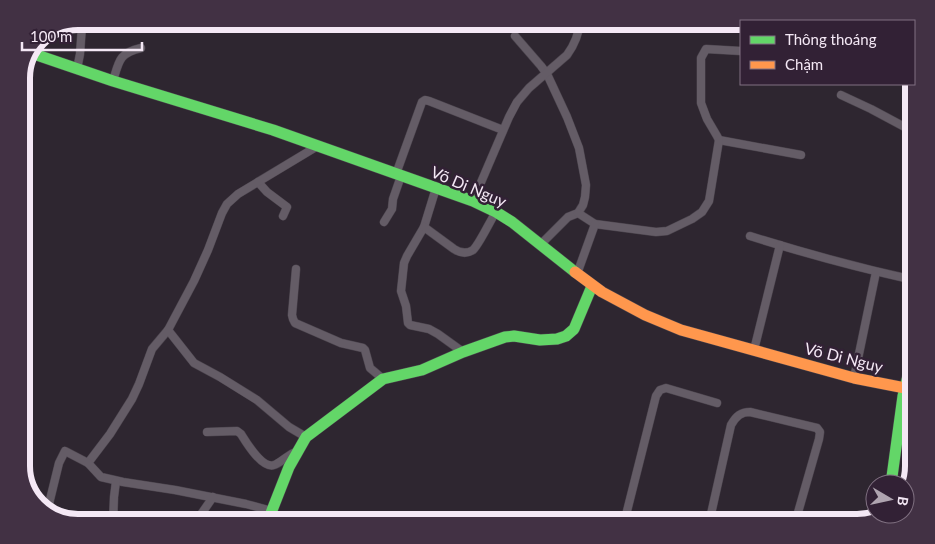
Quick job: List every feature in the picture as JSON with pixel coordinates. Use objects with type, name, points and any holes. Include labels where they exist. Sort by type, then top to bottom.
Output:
[{"type":"street","points":[[77,69],[82,30]]},
{"type":"street","points":[[473,202],[503,130],[521,97],[567,55],[579,30]]},
{"type":"street","points":[[515,36],[541,66],[568,117],[580,148],[586,185],[583,205],[578,213],[568,217],[540,245]]},
{"type":"street","points":[[113,81],[122,57],[128,52],[141,48]]},
{"type":"street","points":[[578,213],[595,224],[656,232],[666,231],[692,219],[702,212],[709,201],[718,140],[701,103],[701,58],[706,49],[740,51]]},
{"type":"street","name":"Võ Di Nguy","points":[[37,55],[113,81],[273,130],[473,202],[496,212],[512,222],[592,286],[608,296],[645,315],[681,330],[905,393]]},
{"type":"street","points":[[841,95],[905,127]]},
{"type":"street","points":[[384,222],[392,210],[398,175],[422,102],[429,101],[503,130]]},
{"type":"street","points":[[718,140],[801,155]]},
{"type":"street","points":[[88,463],[126,411],[139,384],[152,349],[168,330],[198,273],[227,204],[234,197],[316,146]]},
{"type":"street","points":[[258,182],[267,192],[287,207],[283,216]]},
{"type":"street","points":[[436,188],[424,227],[407,256],[403,270],[401,291],[406,306],[408,323],[412,326],[429,329],[463,352]]},
{"type":"street","points":[[424,227],[459,252],[469,252],[474,249],[496,212]]},
{"type":"street","points":[[577,274],[595,224]]},
{"type":"street","points":[[750,236],[876,272],[905,278]]},
{"type":"street","points":[[754,350],[780,245]]},
{"type":"street","points":[[296,269],[292,315],[295,323],[344,344],[363,348],[370,368],[383,379]]},
{"type":"street","points":[[854,378],[876,272]]},
{"type":"street","points":[[271,514],[289,467],[306,437],[383,379],[422,370],[463,352],[509,336],[540,340],[557,339],[566,336],[574,328],[592,286]]},
{"type":"street","points":[[168,330],[194,364],[220,377],[257,400],[306,437]]},
{"type":"street","points":[[626,514],[656,396],[660,390],[666,388],[717,403]]},
{"type":"street","points":[[893,474],[905,405]]},
{"type":"street","points":[[711,514],[731,425],[737,416],[746,412],[817,428],[820,432],[798,514]]},
{"type":"street","points":[[207,432],[237,431],[257,456],[269,465],[274,465],[298,451]]},
{"type":"street","points":[[49,504],[57,471],[65,451],[88,463],[101,477],[246,504],[272,511]]},
{"type":"street","points":[[113,514],[116,481]]},
{"type":"street","points":[[201,514],[213,498]]},
{"type":"traffic: fast","points":[[37,55],[113,81],[273,130],[473,201],[512,222],[575,272]]},
{"type":"traffic: fast","points":[[271,514],[289,467],[306,437],[383,379],[422,370],[463,352],[505,337],[514,336],[540,340],[557,339],[566,336],[574,329],[592,286]]},
{"type":"traffic: fast","points":[[892,474],[905,388]]},
{"type":"traffic: slow","points":[[575,272],[602,292],[645,315],[681,330],[854,378],[905,388]]}]
